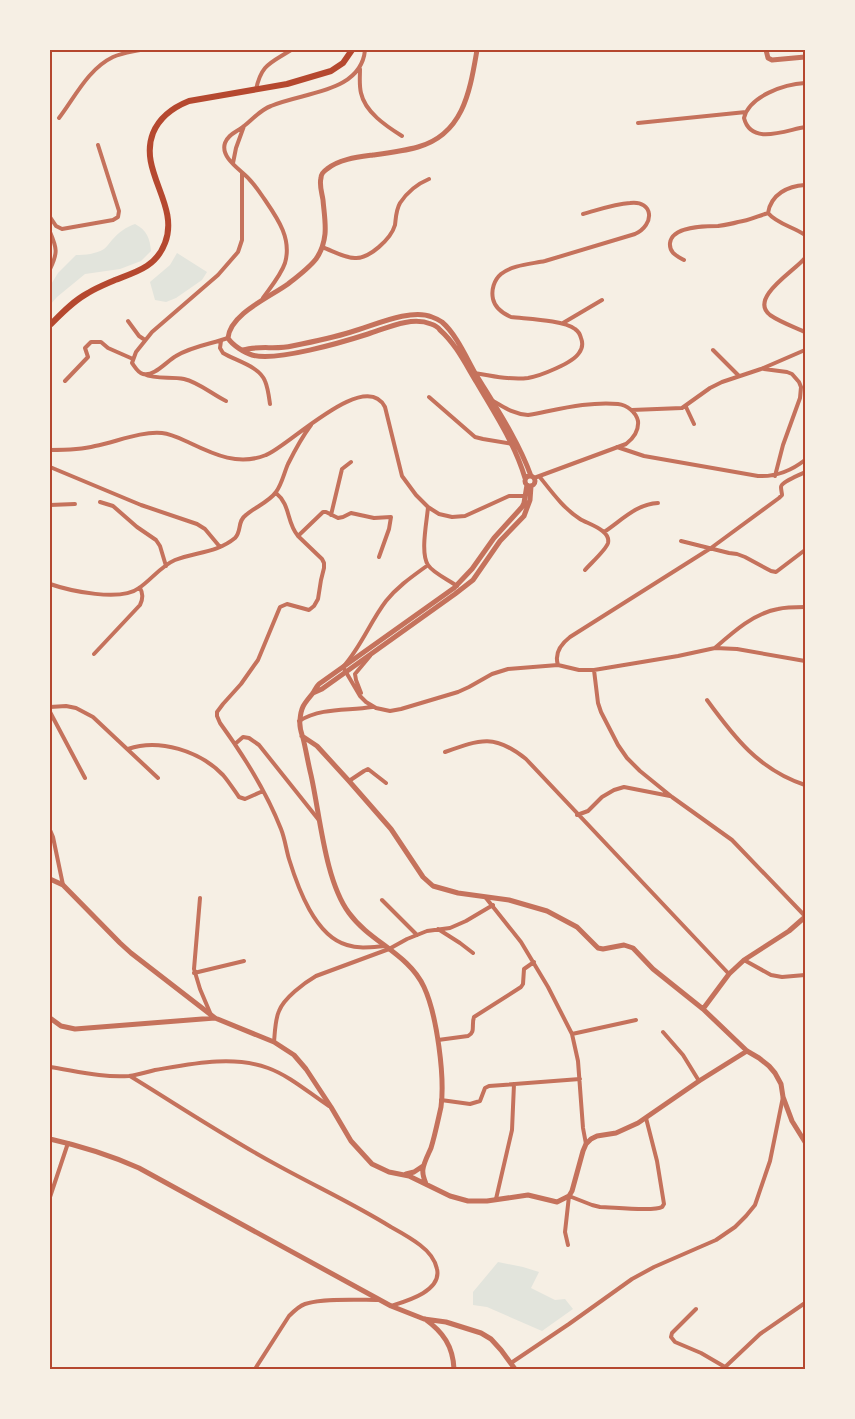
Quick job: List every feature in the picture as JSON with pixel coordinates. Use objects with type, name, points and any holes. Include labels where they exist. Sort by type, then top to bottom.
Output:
[{"type":"highway","points":[[50,325],[80,298],[109,283],[144,269],[162,250],[167,237],[167,214],[151,166],[150,150],[152,136],[163,118],[177,106],[189,101],[287,84],[331,71],[343,63],[352,50]]},
{"type":"street","points":[[59,118],[86,80],[102,64],[113,58],[140,50]]},
{"type":"street","points":[[256,90],[261,71],[291,50]]},
{"type":"street","points":[[365,50],[360,69],[362,99],[368,108],[386,125],[402,136]]},
{"type":"street","points":[[477,50],[472,84],[467,99],[456,120],[436,138],[419,147],[356,158],[340,162],[325,170],[320,185],[325,227],[322,247],[309,266],[287,285],[262,299],[233,324],[228,338],[233,345],[252,355],[270,357],[349,340],[390,324],[403,316],[421,314],[438,319],[448,329],[484,396],[514,444]]},
{"type":"street","points":[[766,50],[767,56],[772,60],[805,57]]},
{"type":"street","points":[[262,299],[285,263],[286,239],[276,217],[250,180],[233,164],[226,154],[224,143],[232,134],[269,106],[340,85],[360,69]]},
{"type":"street","points":[[805,83],[772,91],[751,105],[744,118],[747,126],[756,133],[777,133],[805,126]]},
{"type":"street","points":[[638,123],[746,112]]},
{"type":"street","points":[[233,164],[236,148],[244,126]]},
{"type":"street","points":[[50,216],[56,226],[62,229],[113,220],[118,217],[119,211],[98,145]]},
{"type":"street","points":[[226,401],[186,380],[150,377],[140,373],[133,366],[132,362],[145,340],[171,314],[218,275],[238,252],[242,240],[242,173]]},
{"type":"street","points":[[322,247],[346,257],[356,258],[362,258],[373,252],[392,233],[399,205],[408,192],[418,184],[429,179]]},
{"type":"street","points":[[768,213],[772,200],[779,194],[788,188],[805,185]]},
{"type":"street","points":[[473,373],[520,379],[530,378],[546,373],[571,360],[579,353],[582,348],[581,337],[575,329],[563,323],[505,315],[493,301],[492,288],[498,277],[508,270],[640,232],[650,216],[647,209],[643,206],[630,202],[583,214]]},
{"type":"street","points":[[768,213],[775,220],[799,230],[805,235]]},
{"type":"street","points":[[684,260],[672,252],[670,248],[672,237],[676,233],[702,226],[720,226],[744,221],[768,213]]},
{"type":"street","points":[[50,232],[56,245],[50,270]]},
{"type":"street","points":[[805,258],[773,287],[764,300],[764,307],[767,313],[805,332]]},
{"type":"street","points":[[563,323],[602,300]]},
{"type":"street","points":[[128,321],[139,336],[145,340]]},
{"type":"street","points":[[243,350],[285,348],[390,324]]},
{"type":"street","points":[[144,374],[159,369],[181,353],[228,338]]},
{"type":"street","points":[[221,341],[220,348],[223,353],[257,370],[262,376],[266,382],[270,404]]},
{"type":"street","points":[[65,381],[88,357],[85,348],[91,342],[101,342],[108,348],[133,359]]},
{"type":"street","points":[[311,342],[311,349]]},
{"type":"street","points":[[712,350],[738,376]]},
{"type":"street","points":[[631,410],[686,407],[710,388],[738,376],[762,369],[805,350]]},
{"type":"street","points":[[762,369],[787,372],[796,378],[801,387],[800,398],[783,445],[776,476]]},
{"type":"street","points":[[426,1184],[422,1172],[431,1146],[441,1100],[438,1040],[432,1011],[424,986],[409,966],[357,923],[342,904],[330,867],[299,721],[304,704],[319,684],[373,652],[459,587],[494,538],[522,507],[529,486],[534,483],[493,401],[473,373]]},
{"type":"street","points":[[50,450],[83,449],[146,434],[159,433],[177,437],[218,456],[235,460],[259,458],[275,452],[315,420],[330,411],[365,396],[378,398],[382,402],[385,407],[402,476],[416,495],[428,507],[439,514],[452,517],[465,516],[501,499],[515,495],[525,496]]},
{"type":"street","points":[[344,670],[422,612],[459,587],[473,580],[500,541],[524,516],[531,494],[529,486],[525,483],[532,477],[617,447],[635,436],[637,430],[638,422],[636,416],[631,410],[619,404],[589,405],[528,415],[513,413],[484,396]]},
{"type":"street","points":[[429,397],[475,437],[483,440],[514,444]]},
{"type":"street","points":[[686,407],[694,424]]},
{"type":"street","points":[[50,584],[89,593],[111,595],[132,592],[140,588],[176,559],[205,553],[220,547],[237,535],[240,521],[244,515],[276,493],[294,452],[315,420]]},
{"type":"street","points":[[617,447],[644,456],[758,476],[776,476],[792,469],[805,460]]},
{"type":"street","points":[[331,515],[342,470],[351,462]]},
{"type":"street","points":[[50,467],[142,505],[197,524],[205,529],[220,547]]},
{"type":"street","points":[[558,665],[556,659],[563,642],[711,548],[780,498],[782,496],[782,483],[796,478],[805,472]]},
{"type":"street","points":[[532,477],[570,512],[604,532],[608,539],[607,545],[585,570]]},
{"type":"street","points":[[276,493],[288,509],[291,526],[298,536],[322,559],[324,564],[318,599],[309,610],[287,604],[280,607],[258,660],[241,684],[220,707],[217,716],[251,767],[263,791],[282,830],[297,880],[307,903],[323,930],[345,945],[387,948]]},
{"type":"street","points":[[100,502],[113,506],[137,527],[156,540],[160,546],[166,566]]},
{"type":"street","points":[[604,532],[640,506],[648,503],[658,503]]},
{"type":"street","points":[[50,505],[76,504]]},
{"type":"street","points":[[428,507],[426,560],[428,565],[435,571],[459,587]]},
{"type":"street","points":[[298,536],[322,513],[326,512],[341,518],[351,513],[374,518],[391,517],[379,556]]},
{"type":"street","points":[[514,517],[519,521]]},
{"type":"street","points":[[681,541],[729,554],[737,554],[776,572],[805,550]]},
{"type":"street","points":[[484,552],[490,556]]},
{"type":"street","points":[[344,670],[390,597],[408,579],[428,565]]},
{"type":"street","points":[[94,654],[140,605],[142,592],[140,588]]},
{"type":"street","points":[[715,648],[730,635],[760,616],[776,609],[805,607]]},
{"type":"street","points":[[299,721],[328,711],[373,707],[385,710],[401,710],[464,690],[504,669],[558,665],[579,670],[594,670],[715,648],[737,649],[805,661]]},
{"type":"street","points":[[364,700],[355,674],[373,652]]},
{"type":"street","points":[[344,670],[364,700],[373,707]]},
{"type":"street","points":[[594,670],[601,712],[627,758],[672,797],[732,840],[805,916],[789,931],[744,960],[729,974],[703,1009]]},
{"type":"street","points":[[708,700],[732,733],[753,756],[783,776],[805,785]]},
{"type":"street","points":[[50,706],[66,706],[93,716],[158,778]]},
{"type":"street","points":[[50,712],[86,778]]},
{"type":"street","points":[[302,736],[317,746],[391,829],[418,870],[427,882],[433,886],[458,893],[510,900],[547,911],[577,927],[598,948],[624,946],[633,948],[654,969],[703,1009],[747,1051],[769,1066],[781,1084],[783,1097],[792,1121],[805,1142]]},
{"type":"street","points":[[235,744],[243,737],[249,738],[258,745],[320,821]]},
{"type":"street","points":[[445,752],[459,746],[483,741],[494,741],[514,749],[729,974]]},
{"type":"street","points":[[128,749],[154,745],[174,748],[201,758],[212,766],[242,799],[263,791]]},
{"type":"street","points":[[349,781],[368,769],[386,783]]},
{"type":"street","points":[[577,814],[588,811],[602,797],[624,787],[672,797]]},
{"type":"street","points":[[585,822],[588,811]]},
{"type":"street","points":[[50,830],[54,836],[63,885]]},
{"type":"street","points":[[50,879],[63,885],[120,944],[213,1016],[274,1042],[294,1055],[306,1069],[351,1141],[372,1164],[389,1172],[405,1174],[412,1173],[424,1166]]},
{"type":"street","points":[[486,897],[534,962],[575,1043],[586,1144],[569,1196],[565,1232],[568,1244]]},
{"type":"street","points":[[200,898],[194,973],[213,1016]]},
{"type":"street","points":[[382,900],[417,935]]},
{"type":"street","points":[[274,1042],[279,1010],[286,1000],[307,981],[417,935],[438,929],[450,928],[493,906]]},
{"type":"street","points":[[438,929],[473,953]]},
{"type":"street","points":[[744,960],[771,975],[782,977],[805,975]]},
{"type":"street","points":[[194,973],[244,961]]},
{"type":"street","points":[[438,1040],[470,1035],[472,1033],[474,1017],[521,987],[524,969],[534,962]]},
{"type":"street","points":[[50,1018],[62,1026],[75,1029],[137,1023],[204,1020],[213,1016]]},
{"type":"street","points":[[572,1034],[636,1020]]},
{"type":"street","points":[[664,1032],[683,1055],[699,1081]]},
{"type":"street","points":[[586,1144],[597,1136],[616,1132],[638,1123],[747,1051]]},
{"type":"street","points":[[50,1067],[93,1074],[130,1076],[182,1066],[226,1061],[249,1063],[284,1075],[331,1107]]},
{"type":"street","points":[[130,1076],[223,1134],[364,1211],[418,1243],[432,1257],[437,1269],[436,1281],[429,1290],[391,1306]]},
{"type":"street","points":[[441,1100],[470,1104],[480,1101],[485,1088],[489,1086],[580,1079]]},
{"type":"street","points":[[496,1199],[512,1130],[514,1084]]},
{"type":"street","points":[[511,1363],[632,1279],[716,1240],[735,1227],[755,1205],[770,1161],[783,1097]]},
{"type":"street","points":[[405,1174],[459,1199],[479,1201],[528,1195],[557,1202],[569,1196],[600,1207],[648,1210],[661,1208],[664,1204],[657,1161],[646,1118]]},
{"type":"street","points":[[50,1139],[118,1158],[139,1168],[391,1306],[424,1318],[446,1322],[481,1333],[490,1339],[515,1369]]},
{"type":"street","points":[[50,1197],[68,1143]]},
{"type":"street","points":[[255,1369],[289,1316],[304,1304],[378,1300]]},
{"type":"street","points":[[696,1309],[672,1333],[671,1337],[675,1342],[701,1353],[724,1368],[760,1334],[805,1304]]},
{"type":"street","points":[[424,1318],[437,1328],[445,1338],[455,1369]]},
{"type":"shaded area","points":[[135,224],[145,232],[151,247],[151,251],[141,261],[120,269],[85,274],[50,305],[50,286],[58,273],[76,255],[101,251],[120,232]]},
{"type":"shaded area","points":[[177,253],[207,272],[202,280],[176,298],[166,302],[155,300],[150,282],[170,265]]},
{"type":"shaded area","points":[[498,1262],[539,1272],[531,1288],[555,1300],[565,1299],[573,1309],[542,1331],[487,1307],[473,1305],[473,1292]]}]
